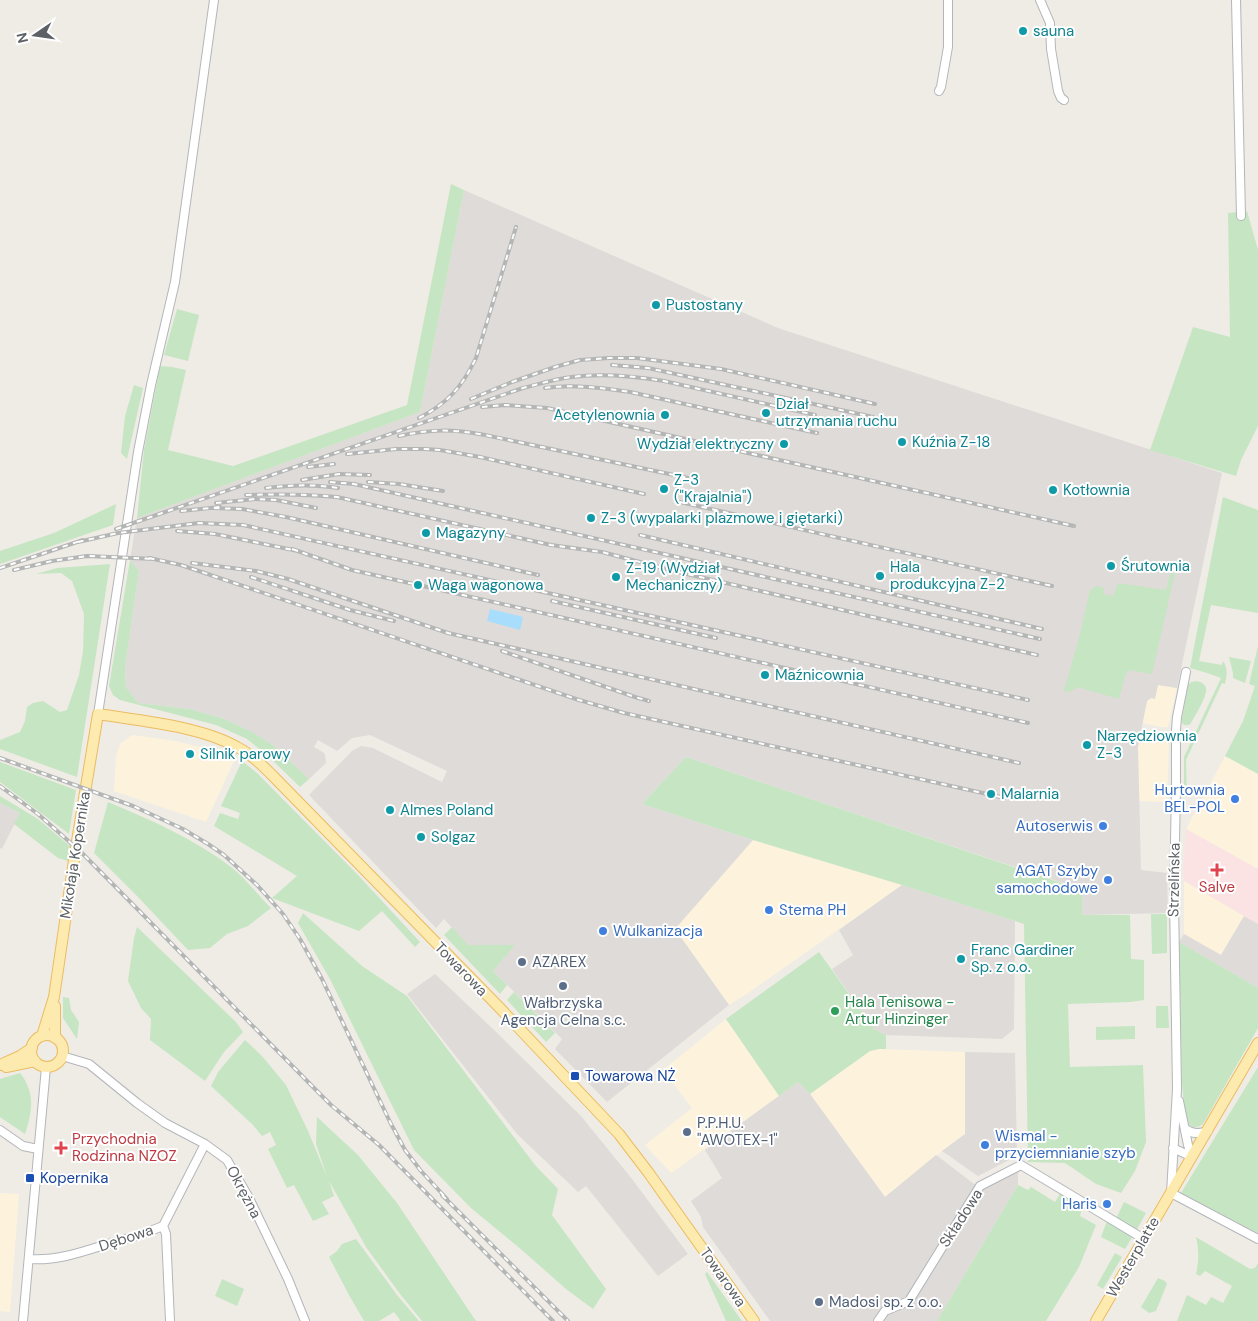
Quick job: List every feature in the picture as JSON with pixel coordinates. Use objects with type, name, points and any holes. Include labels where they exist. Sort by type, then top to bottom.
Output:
[{"type":"main road","name":"Mikołaja Kopernika","points":[[42,1036],[54,997],[98,714]]},
{"type":"main road","name":"Towarowa","points":[[98,714],[161,724],[222,740],[246,752],[274,776],[619,1134],[754,1321]]},
{"type":"main road","name":"Mikołaja Kopernika","points":[[54,997],[55,1038]]},
{"type":"main road","points":[[42,1036],[55,1038],[62,1046],[62,1056],[59,1062],[53,1066],[46,1067],[38,1065],[32,1056],[32,1048],[36,1040],[42,1036]]},
{"type":"main road","name":"Westerplatte","points":[[1096,1321],[1258,1043]]},
{"type":"main road","points":[[0,1067],[32,1048]]},
{"type":"main road","points":[[0,1067],[35,1061]]},
{"type":"street","points":[[98,714],[138,452],[151,385],[175,282],[214,0]]},
{"type":"street","points":[[939,91],[948,48],[948,0]]},
{"type":"street","points":[[1040,0],[1050,23],[1053,64],[1058,91],[1064,100]]},
{"type":"street","points":[[1236,0],[1241,216]]},
{"type":"street","name":"Strzelińska","points":[[1171,1193],[1177,1089],[1174,898],[1176,730],[1186,672]]},
{"type":"street","name":"Okrężna","points":[[62,1056],[89,1064],[165,1123],[205,1144],[227,1160],[244,1187],[288,1279],[305,1321]]},
{"type":"street","points":[[23,1321],[46,1067]]},
{"type":"street","name":"Strzelińska","points":[[1177,1089],[1192,1157]]},
{"type":"street","points":[[1185,1129],[1199,1134],[1208,1131]]},
{"type":"street","points":[[0,1130],[23,1146],[38,1149]]},
{"type":"street","name":"Dębowa","points":[[28,1259],[41,1260],[73,1255],[147,1233],[163,1226],[205,1144]]},
{"type":"street","points":[[1173,1148],[1192,1157]]},
{"type":"street","name":"Składowa","points":[[878,1321],[885,1311],[909,1301],[980,1186],[1021,1165],[1144,1239]]},
{"type":"street","points":[[1171,1193],[1258,1239]]},
{"type":"street","points":[[163,1226],[166,1234],[170,1321]]},
{"type":"shaded area","points":[[464,190],[778,328],[1222,473],[1177,688],[1158,685],[1155,699],[1151,698],[1147,701],[1138,747],[1141,870],[1167,873],[1168,913],[1082,915],[1081,889],[686,757],[642,804],[753,840],[675,929],[729,1005],[607,1102],[555,1049],[562,1039],[493,971],[515,945],[468,945],[444,919],[436,928],[309,795],[352,751],[361,746],[373,748],[442,782],[447,771],[370,735],[352,738],[337,751],[318,740],[314,747],[325,754],[326,763],[309,779],[274,746],[222,718],[189,709],[138,703],[126,687],[125,667],[139,571],[130,560],[137,518],[420,412]]},
{"type":"shaded area","points":[[1158,685],[1177,688],[1168,727],[1142,723],[1147,701],[1151,698]]},
{"type":"shaded area","points":[[1141,729],[1164,732],[1164,736],[1167,738],[1169,745],[1167,800],[1163,802],[1139,801],[1138,747]]},
{"type":"shaded area","points":[[132,735],[175,741],[209,749],[234,761],[206,822],[114,791],[116,757],[120,744]]},
{"type":"shaded area","points":[[1225,756],[1258,774],[1258,869],[1186,829]]},
{"type":"shaded area","points":[[0,803],[20,813],[2,849],[0,848]]},
{"type":"shaded area","points":[[1186,829],[1258,869],[1258,924],[1184,881]]},
{"type":"shaded area","points":[[753,840],[902,885],[729,1005],[675,929]]},
{"type":"shaded area","points":[[1184,881],[1244,916],[1221,955],[1184,934]]},
{"type":"shaded area","name":"Franc Gardiner Sp. z o.o.","points":[[902,885],[1015,921],[1014,1029],[1002,1039],[886,1035],[874,1029],[832,969],[853,955],[839,930]]},
{"type":"shaded area","points":[[1244,916],[1258,924],[1258,988],[1179,942],[1184,934],[1221,955]]},
{"type":"shaded area","points":[[435,974],[581,1116],[632,1179],[688,1254],[658,1276],[586,1186],[578,1192],[517,1134],[407,994]]},
{"type":"shaded area","points":[[726,1019],[779,1096],[671,1173],[645,1145],[692,1108],[663,1070]]},
{"type":"shaded area","points":[[879,1049],[965,1052],[965,1134],[885,1197],[810,1094],[870,1051]]},
{"type":"shaded area","points":[[965,1052],[1015,1053],[1017,1156],[978,1176],[942,1151],[965,1134]]},
{"type":"shaded area","points":[[798,1082],[810,1094],[885,1197],[936,1155],[982,1190],[1018,1171],[1018,1185],[937,1321],[770,1321],[703,1227],[701,1217],[691,1201],[722,1178],[705,1150]]},
{"type":"shaded area","points":[[0,1193],[19,1194],[10,1312],[0,1311]]},
{"type":"green space","points":[[451,184],[464,190],[420,412],[137,518],[144,450],[160,366],[186,370],[168,450],[233,466],[407,405]]},
{"type":"green space","points":[[1247,211],[1258,250],[1258,426],[1241,460],[1236,476],[1150,450],[1193,327],[1230,337],[1228,213]]},
{"type":"green space","points":[[177,309],[199,315],[188,361],[164,355]]},
{"type":"green space","points":[[134,385],[143,388],[127,459],[121,453],[125,416]]},
{"type":"green space","points":[[1223,497],[1258,510],[1258,613],[1211,605],[1199,661],[1222,665],[1223,661],[1226,669],[1226,678],[1225,684],[1222,683],[1186,760],[1187,797],[1184,797],[1184,757],[1221,678],[1190,668]]},
{"type":"green space","points":[[116,504],[113,525],[0,564],[0,551],[54,533]]},
{"type":"green space","points":[[130,560],[139,571],[125,667],[126,687],[138,703],[189,709],[222,718],[252,732],[274,746],[309,779],[300,787],[247,739],[216,725],[120,700],[113,695],[109,686]]},
{"type":"green space","points":[[110,564],[77,777],[0,749],[0,740],[20,732],[25,721],[27,707],[33,703],[43,701],[60,712],[67,710],[79,675],[83,651],[84,614],[72,581],[61,573],[36,574],[57,568]]},
{"type":"green space","points":[[1171,572],[1175,572],[1152,674],[1129,670],[1125,676],[1119,699],[1077,687],[1070,692],[1064,691],[1090,590],[1096,586],[1104,588],[1104,594],[1113,596],[1118,583],[1166,590]]},
{"type":"green space","points":[[1258,646],[1258,774],[1225,756],[1243,721],[1255,686],[1249,684]]},
{"type":"green space","points":[[1229,657],[1251,661],[1245,683],[1233,678]]},
{"type":"green space","points":[[1191,682],[1203,683],[1206,691],[1205,695],[1191,723],[1184,725],[1182,719],[1188,685]]},
{"type":"green space","points":[[686,757],[1082,890],[1082,915],[1130,915],[1131,959],[1144,960],[1144,1000],[1068,1004],[1070,1067],[1143,1065],[1146,1142],[1135,1171],[1121,1193],[1096,1184],[1065,1163],[1028,1162],[1024,924],[642,804]]},
{"type":"green space","points":[[242,761],[258,774],[357,874],[420,942],[415,947],[382,911],[359,931],[272,898],[297,876],[214,826],[220,813],[238,819],[240,813],[221,806]]},
{"type":"green space","points":[[0,762],[76,790],[69,834],[0,782]]},
{"type":"green space","points":[[0,796],[38,819],[71,847],[68,861],[58,858],[14,824],[20,813],[0,803]]},
{"type":"green space","points":[[108,802],[171,830],[202,847],[231,867],[271,908],[248,926],[227,934],[210,948],[188,950],[94,853]]},
{"type":"green space","points":[[303,913],[362,966],[407,996],[535,1165],[558,1189],[552,1215],[606,1289],[593,1309],[566,1289],[471,1208],[414,1150],[331,981],[298,923]]},
{"type":"green space","points":[[1151,914],[1167,914],[1167,953],[1152,954]]},
{"type":"green space","points":[[137,927],[236,1022],[243,1032],[224,1052],[205,1081],[150,1040],[151,1019],[141,1008],[128,981]]},
{"type":"green space","points":[[452,927],[468,945],[515,945],[493,971],[507,985],[500,994],[444,935]]},
{"type":"green space","points":[[1179,942],[1258,988],[1258,1028],[1203,1124],[1196,1128],[1189,1125],[1184,1106]]},
{"type":"green space","points":[[819,952],[874,1029],[886,1035],[886,1049],[870,1051],[810,1094],[798,1082],[779,1096],[726,1019]]},
{"type":"green space","points":[[514,992],[555,1033],[546,1042],[507,1000]]},
{"type":"green space","points":[[63,997],[69,998],[71,1010],[79,1022],[77,1039],[63,1018]]},
{"type":"green space","points":[[1156,1006],[1168,1006],[1169,1028],[1156,1028]]},
{"type":"green space","points":[[1135,1026],[1135,1039],[1096,1040],[1096,1027]]},
{"type":"green space","points":[[245,1040],[262,1056],[286,1085],[327,1177],[316,1144],[317,1117],[358,1155],[397,1203],[476,1321],[422,1321],[366,1247],[329,1181],[334,1196],[322,1202],[329,1214],[313,1221],[294,1185],[287,1188],[268,1149],[276,1145],[270,1132],[262,1136],[253,1125],[211,1086],[218,1072]]},
{"type":"green space","points":[[1258,1067],[1258,1233],[1181,1193]]},
{"type":"green space","points":[[20,1073],[29,1088],[31,1103],[25,1134],[0,1117],[0,1079]]},
{"type":"green space","points":[[1018,1185],[1028,1190],[1031,1187],[1055,1202],[1061,1192],[1083,1205],[1080,1216],[1096,1225],[1079,1267],[1046,1321],[937,1321]]},
{"type":"green space","points":[[1124,1202],[1146,1213],[1136,1231],[1116,1219]]},
{"type":"green space","points":[[1107,1221],[1133,1236],[1125,1249],[1101,1237]]},
{"type":"green space","points":[[1196,1237],[1250,1269],[1255,1268],[1258,1263],[1258,1321],[1177,1321],[1187,1295],[1206,1305],[1211,1297],[1223,1303],[1232,1286],[1205,1271],[1200,1276],[1196,1274],[1198,1246]]},
{"type":"green space","points":[[356,1239],[397,1295],[419,1321],[399,1321],[394,1312],[379,1321],[364,1321],[329,1257],[342,1244]]},
{"type":"green space","points":[[1115,1253],[1122,1257],[1103,1289],[1097,1285]]},
{"type":"green space","points":[[707,1272],[742,1321],[726,1321],[705,1274]]},
{"type":"green space","points":[[1158,1278],[1167,1284],[1156,1311],[1149,1313],[1141,1307]]},
{"type":"green space","points":[[222,1279],[244,1289],[237,1306],[215,1296]]},
{"type":"water","points":[[490,609],[523,617],[520,630],[487,621]]},
{"type":"railway","points":[[419,418],[438,406],[453,393],[465,378],[476,358],[516,227]]},
{"type":"railway","points":[[471,399],[512,382],[580,360],[637,358],[721,369],[875,404]]},
{"type":"railway","points":[[612,365],[648,368],[873,417]]},
{"type":"railway","points":[[116,529],[523,388],[566,378],[607,375],[652,379],[815,415]]},
{"type":"railway","points":[[545,388],[577,386],[630,392],[817,433]]},
{"type":"railway","points":[[482,407],[505,405],[547,408],[1074,526]]},
{"type":"railway","points":[[399,436],[432,431],[473,433],[693,479]]},
{"type":"railway","points":[[347,454],[396,449],[440,450],[480,457],[644,494]]},
{"type":"railway","points":[[308,467],[334,464]]},
{"type":"railway","points":[[302,480],[339,474],[370,475]]},
{"type":"railway","points":[[330,482],[354,484],[1040,639]]},
{"type":"railway","points":[[368,482],[399,484],[443,491]]},
{"type":"railway","points":[[266,488],[302,485],[338,488]]},
{"type":"railway","points":[[246,495],[292,494],[337,497],[551,545],[602,552],[674,571],[1037,655]]},
{"type":"railway","points":[[216,503],[255,499],[276,500],[316,508]]},
{"type":"railway","points":[[680,502],[1052,586]]},
{"type":"railway","points":[[181,511],[220,507]]},
{"type":"railway","points":[[214,508],[242,509],[286,517],[538,575]]},
{"type":"railway","points":[[78,542],[118,533],[199,523],[243,525],[1028,700]]},
{"type":"railway","points":[[177,531],[215,534],[298,551]]},
{"type":"railway","points":[[640,535],[1042,629]]},
{"type":"railway","points":[[0,568],[83,540]]},
{"type":"railway","points":[[292,549],[352,570],[1028,723]]},
{"type":"railway","points":[[14,570],[52,561],[87,556],[155,559]]},
{"type":"railway","points":[[149,558],[181,565],[579,700],[624,713],[1005,798]]},
{"type":"railway","points":[[192,563],[256,571],[288,579],[448,633],[1019,763]]},
{"type":"railway","points":[[251,577],[350,610],[394,621]]},
{"type":"railway","points":[[552,601],[716,638]]},
{"type":"railway","points":[[502,651],[649,701]]},
{"type":"railway","points":[[0,758],[133,806],[183,829],[224,855],[257,885],[283,914],[300,939],[322,979],[405,1150],[421,1171],[447,1199]]},
{"type":"railway","points":[[0,786],[38,814],[82,853],[331,1105],[379,1145],[553,1321]]},
{"type":"railway","points":[[442,1195],[568,1321]]},
{"type":"place","name":"sauna","points":[[1023,31]]},
{"type":"place","name":"Pustostany","points":[[656,305]]},
{"type":"place","name":"Dział utrzymania ruchu","points":[[766,413]]},
{"type":"place","name":"Acetylenownia","points":[[665,415]]},
{"type":"place","name":"Kuźnia Z-18","points":[[902,442]]},
{"type":"place","name":"Wydział elektryczny","points":[[784,444]]},
{"type":"place","name":"Z-3 (\"Krajalnia\")","points":[[664,489]]},
{"type":"place","name":"Kotłownia","points":[[1053,490]]},
{"type":"place","name":"Z-3 (wypalarki plazmowe i giętarki)","points":[[591,518]]},
{"type":"place","name":"Magazyny","points":[[426,533]]},
{"type":"place","name":"Śrutownia","points":[[1111,566]]},
{"type":"place","name":"Hala produkcyjna Z-2","points":[[880,576]]},
{"type":"place","name":"Z-19 (Wydział Mechaniczny)","points":[[616,577]]},
{"type":"place","name":"Waga wagonowa","points":[[418,585]]},
{"type":"place","name":"Maźnicownia","points":[[765,675]]},
{"type":"place","name":"Narzędziownia Z-3","points":[[1087,745]]},
{"type":"place","name":"Silnik parowy","points":[[190,754]]},
{"type":"place","name":"Malarnia","points":[[991,794]]},
{"type":"place","name":"Hurtownia BEL-POL","points":[[1235,799]]},
{"type":"place","name":"Almes Poland","points":[[390,810]]},
{"type":"place","name":"Autoserwis","points":[[1103,826]]},
{"type":"place","name":"Solgaz","points":[[421,837]]},
{"type":"place","name":"Salve","points":[[1217,870]]},
{"type":"place","name":"AGAT Szyby samochodowe","points":[[1108,880]]},
{"type":"place","name":"Stema PH","points":[[769,910]]},
{"type":"place","name":"Wulkanizacja","points":[[603,931]]},
{"type":"place","name":"Franc Gardiner Sp. z o.o.","points":[[961,959]]},
{"type":"place","name":"AZAREX","points":[[522,962]]},
{"type":"place","name":"Wałbrzyska Agencja Celna s.c.","points":[[563,986]]},
{"type":"place","name":"Hala Tenisowa - Artur Hinzinger","points":[[835,1011]]},
{"type":"place","name":"Towarowa NŻ","points":[[575,1076]]},
{"type":"place","name":"P.P.H.U. \"AWOTEX-1\"","points":[[687,1132]]},
{"type":"place","name":"Wismal - przyciemnianie szyb","points":[[985,1145]]},
{"type":"place","name":"Przychodnia Rodzinna NZOZ","points":[[61,1148]]},
{"type":"place","name":"Kopernika","points":[[30,1178]]},
{"type":"place","name":"Haris","points":[[1107,1204]]},
{"type":"place","name":"Madosi sp. z o.o.","points":[[819,1302]]}]
